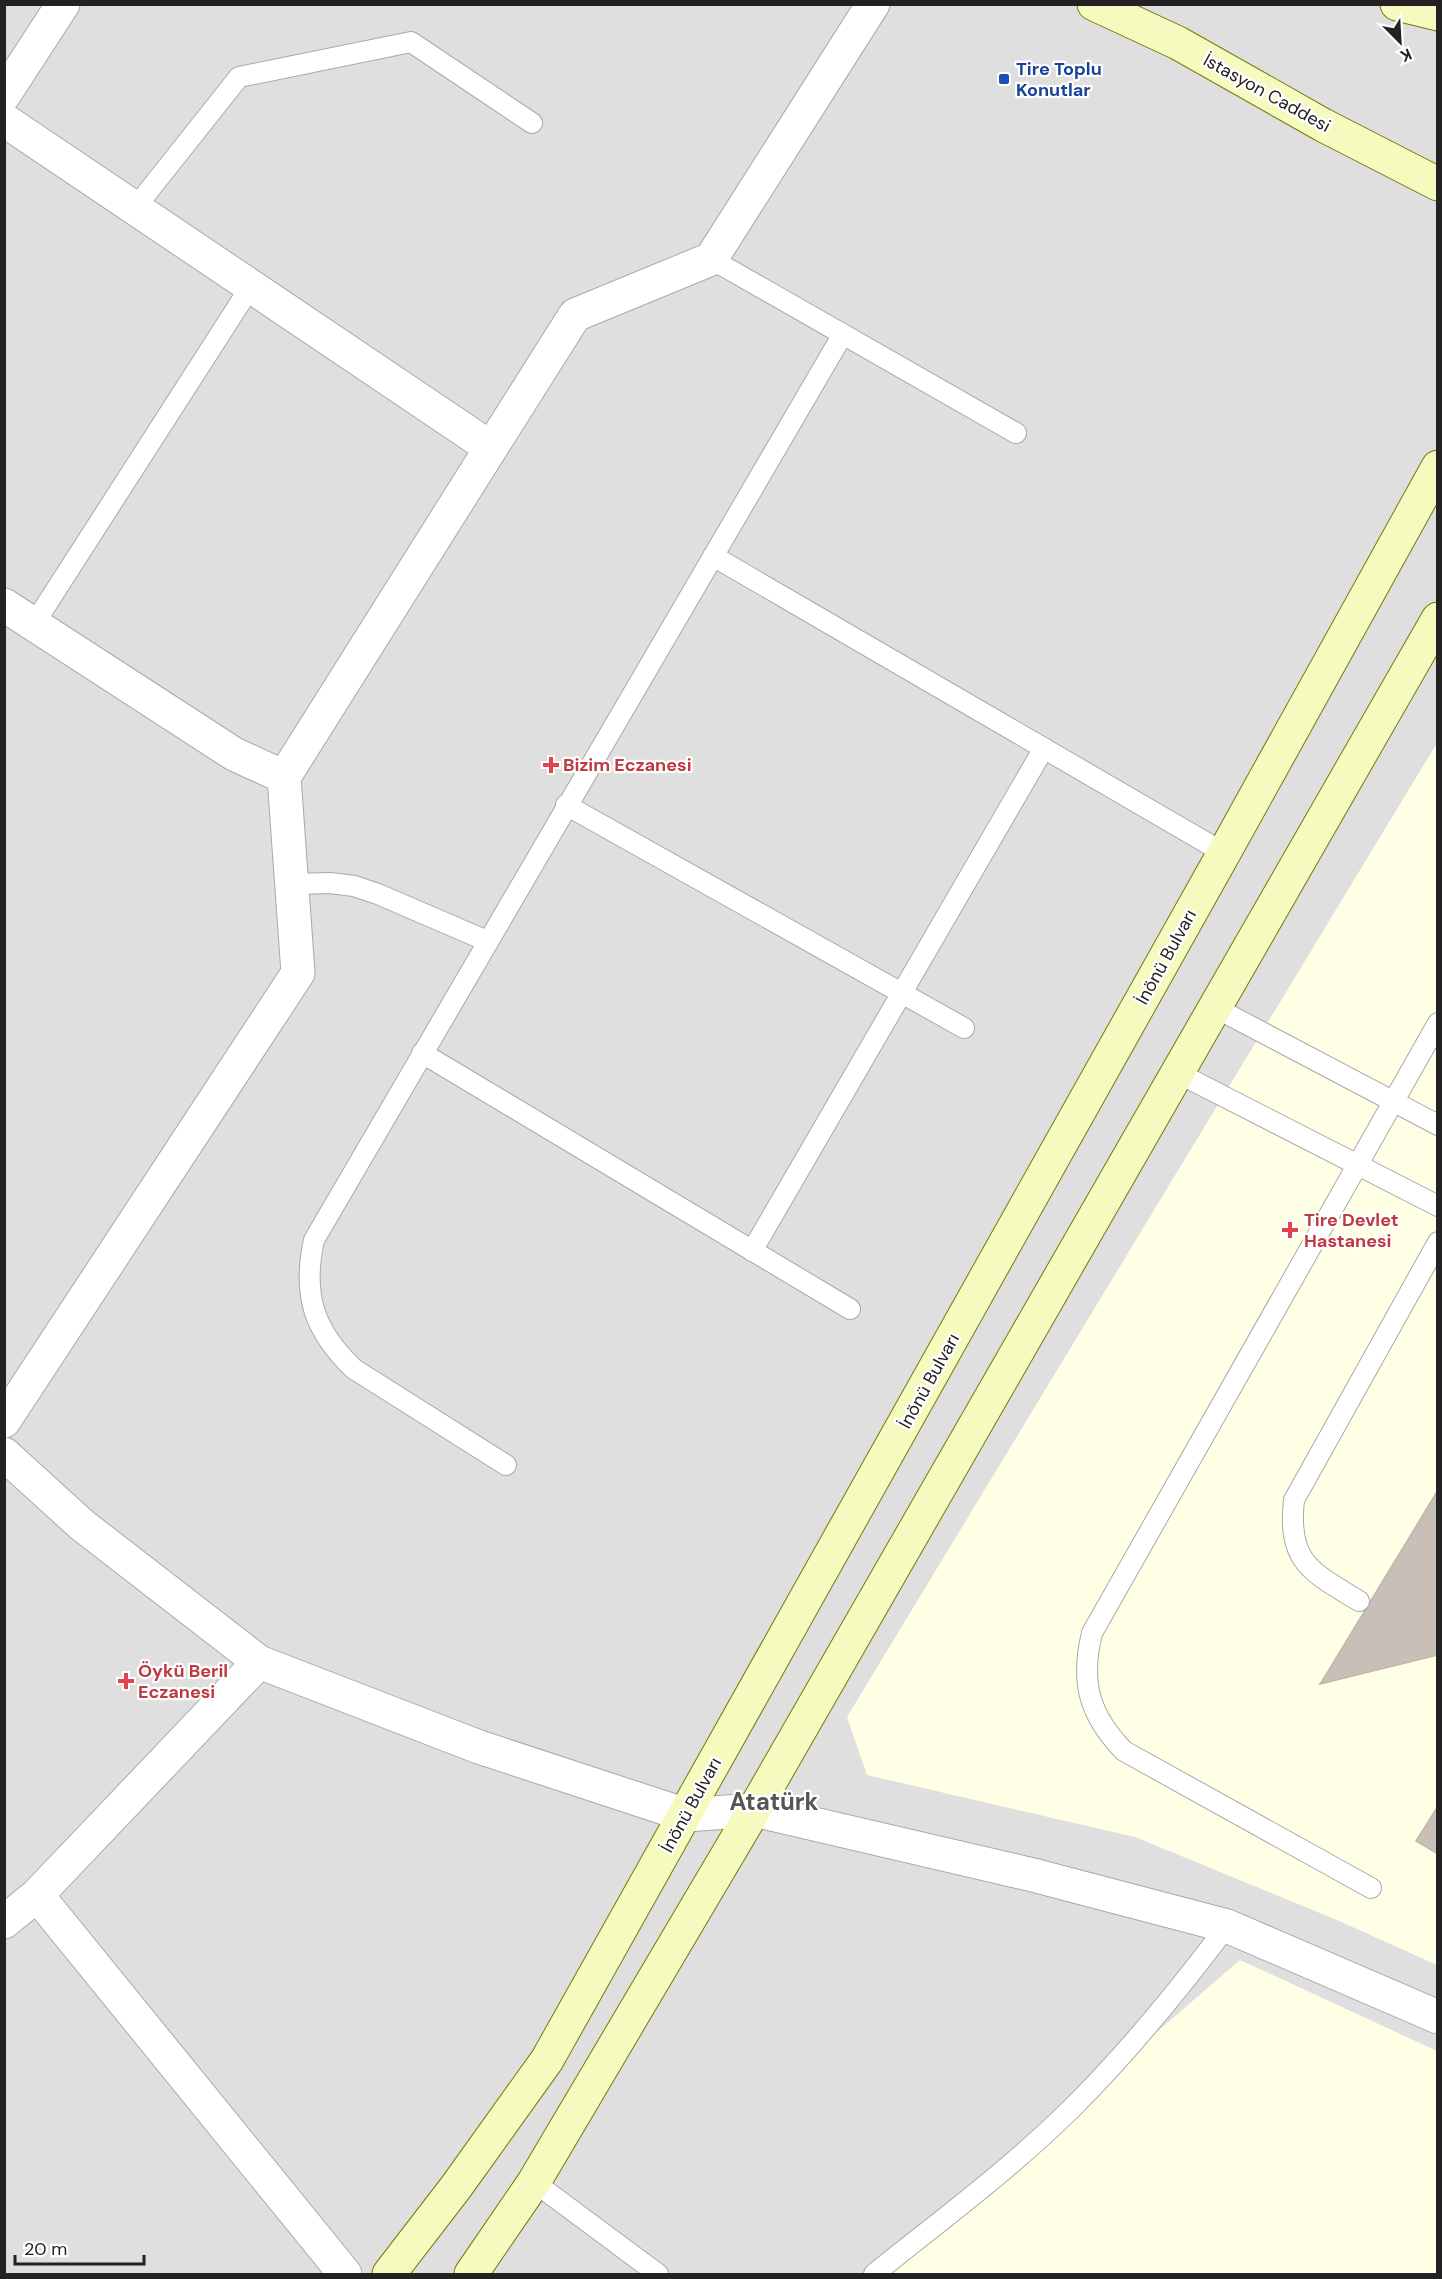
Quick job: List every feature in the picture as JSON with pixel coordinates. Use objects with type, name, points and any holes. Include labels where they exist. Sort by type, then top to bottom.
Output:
[{"type":"main road","name":"İstasyon Caddesi","points":[[1094,4],[1178,43],[1323,125],[1437,184]]},
{"type":"main road","points":[[1397,4],[1437,14]]},
{"type":"main road","name":"İnönü Bulvarı","points":[[389,2274],[456,2187],[547,2060],[1224,853],[1437,467]]},
{"type":"main road","points":[[471,2274],[534,2182],[754,1810],[1437,619]]},
{"type":"street","points":[[4,95],[63,4]]},
{"type":"street","points":[[4,1421],[298,973],[284,777],[575,315],[711,259],[873,4]]},
{"type":"street","points":[[4,120],[491,448]]},
{"type":"street","points":[[4,605],[234,754],[284,777]]},
{"type":"street","points":[[4,1454],[82,1525],[260,1662],[479,1748],[686,1815],[754,1810],[1033,1875],[1227,1926],[1437,2018]]},
{"type":"street","points":[[4,1922],[37,1895],[260,1662]]},
{"type":"street","points":[[37,1895],[345,2274]]},
{"type":"lane","points":[[135,208],[239,77],[411,42],[532,123]]},
{"type":"lane","points":[[711,259],[1016,433]]},
{"type":"lane","points":[[34,624],[251,286]]},
{"type":"lane","points":[[506,1465],[354,1369],[337,1353],[323,1332],[313,1310],[309,1286],[309,1263],[314,1240],[843,334]]},
{"type":"lane","points":[[713,556],[1224,853]]},
{"type":"lane","points":[[752,1251],[1044,748]]},
{"type":"lane","points":[[566,805],[964,1028]]},
{"type":"lane","points":[[292,884],[330,883],[354,886],[487,941]]},
{"type":"lane","points":[[1214,1007],[1437,1125]]},
{"type":"lane","points":[[1371,1888],[1124,1751],[1098,1719],[1090,1700],[1086,1677],[1087,1655],[1092,1633],[1437,1023]]},
{"type":"lane","points":[[422,1053],[850,1309]]},
{"type":"lane","points":[[1176,1072],[1437,1206]]},
{"type":"lane","points":[[1359,1601],[1315,1574],[1304,1560],[1296,1544],[1292,1522],[1294,1500],[1437,1242]]},
{"type":"lane","points":[[874,2274],[1013,2162],[1069,2111],[1122,2057],[1172,1999],[1227,1926]]},
{"type":"lane","points":[[534,2182],[658,2274]]},
{"type":"shaded area","points":[[5,5],[1437,5],[1437,2274],[5,2274]]},
{"type":"shaded area","name":"Tire Devlet Hastanesi","points":[[1437,743],[1437,1965],[1337,1920],[1135,1837],[867,1775],[847,1717]]},
{"type":"shaded area","points":[[1240,1960],[1437,2051],[1437,2274],[877,2274]]},
{"type":"building","points":[[1438,1490],[1438,1655],[1320,1684],[1324,1678]]},
{"type":"building","points":[[1438,1806],[1438,1854],[1416,1841]]},
{"type":"place","name":"Tire Toplu Konutlar","points":[[1004,79]]},
{"type":"place","name":"Bizim Eczanesi","points":[[551,765]]},
{"type":"place","name":"Tire Devlet Hastanesi","points":[[1290,1230]]},
{"type":"place","name":"Öykü Beril Eczanesi","points":[[126,1681]]},
{"type":"district","name":"Atatürk","points":[[774,1802]]}]
